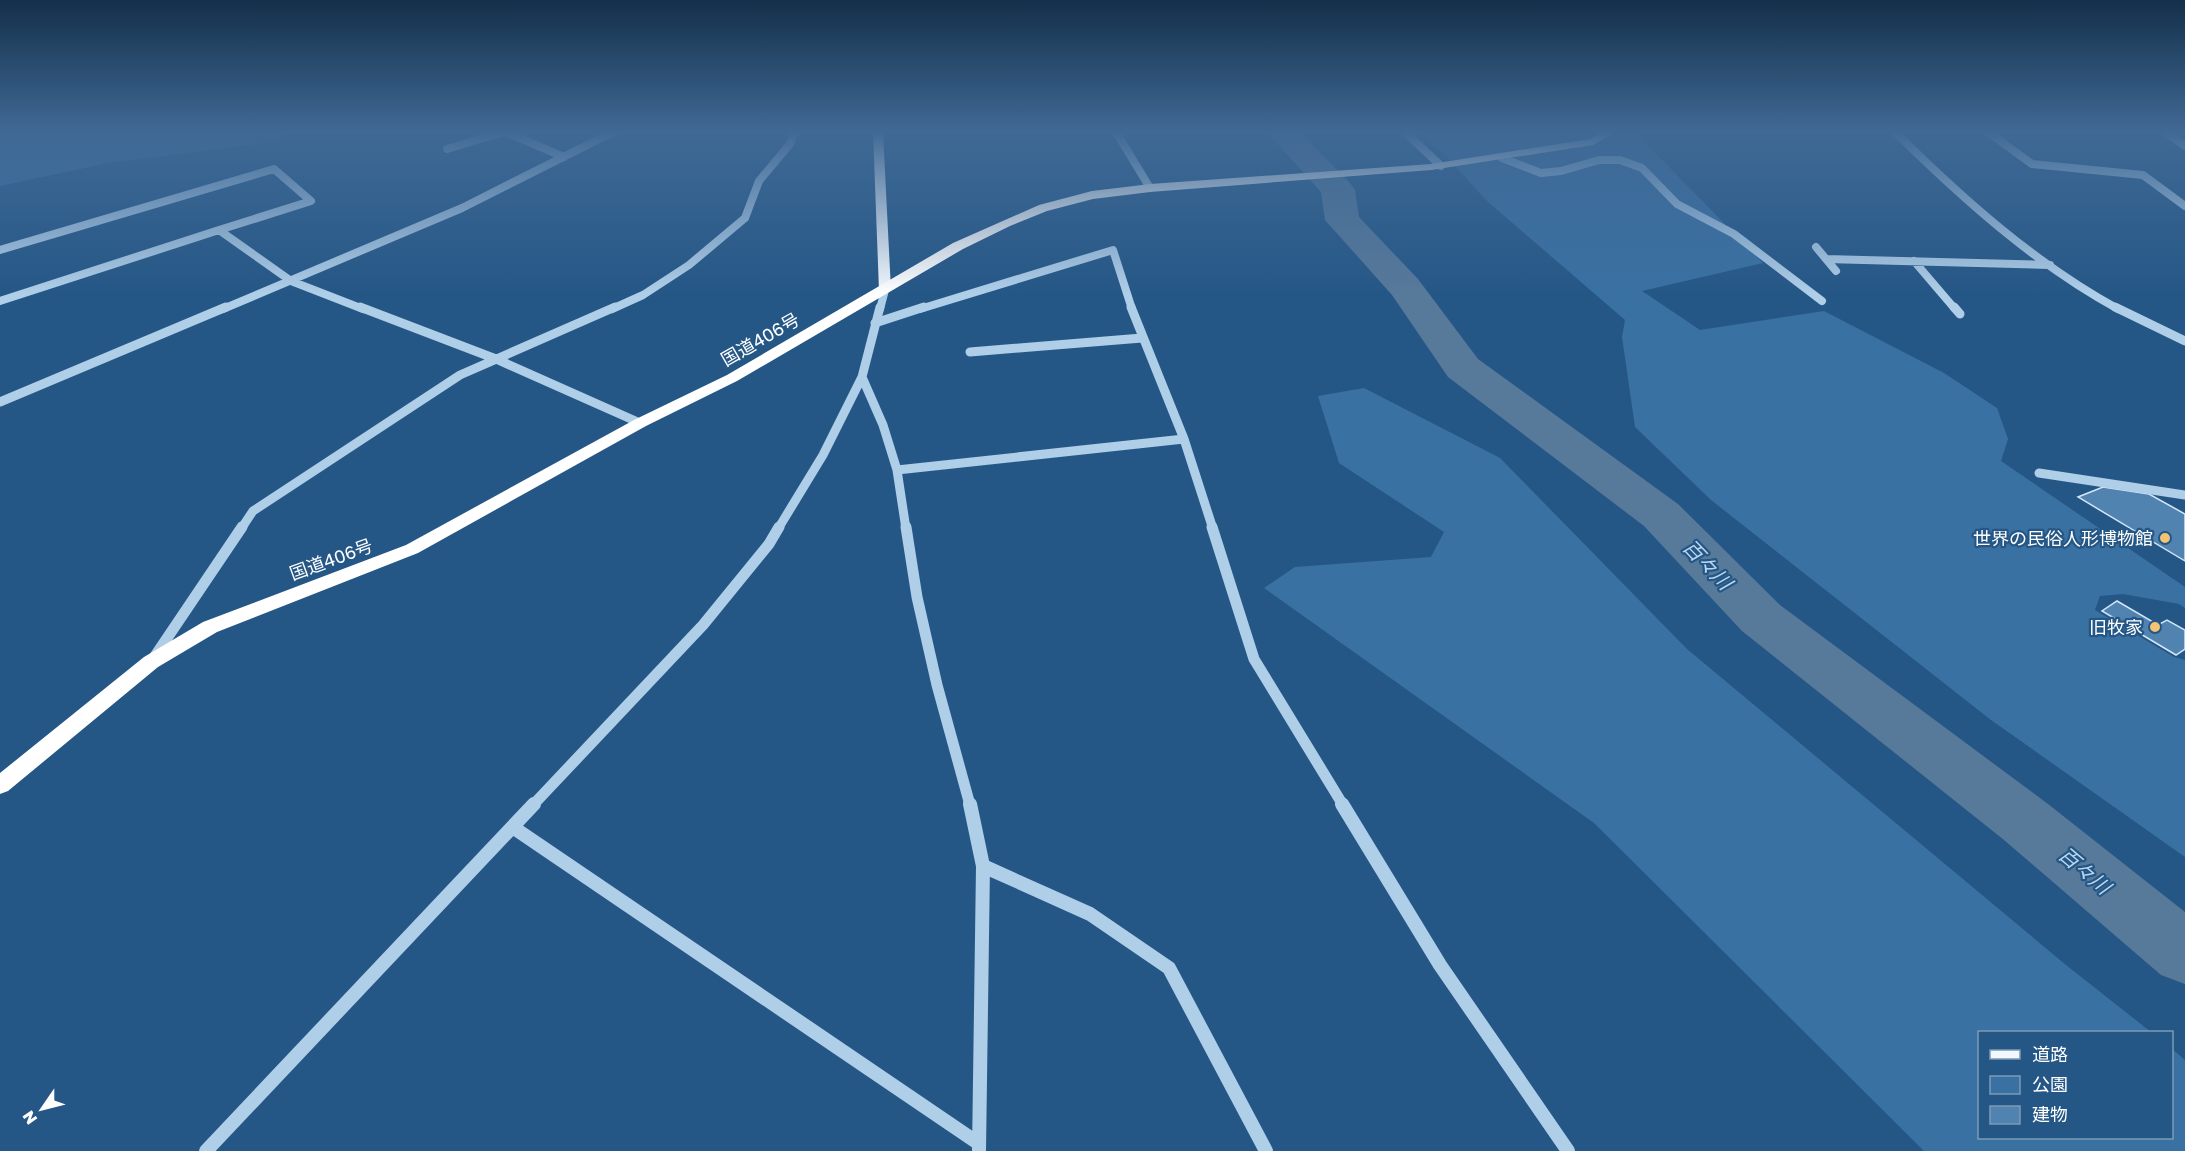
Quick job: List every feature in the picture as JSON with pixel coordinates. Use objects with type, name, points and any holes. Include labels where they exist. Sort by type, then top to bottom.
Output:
[{"type":"highway","name":"国道406号","points":[[0,785],[151,662],[210,627],[412,549],[640,423],[732,378],[958,246],[1043,208],[1092,195],[1178,186]]},
{"type":"main road","points":[[880,186],[885,290]]},
{"type":"street","points":[[0,250],[220,186]]},
{"type":"street","points":[[0,301],[311,201],[293,186]]},
{"type":"street","points":[[0,402],[462,208],[507,186]]},
{"type":"street","points":[[151,662],[253,512],[412,404],[460,375],[643,295],[689,265],[745,218],[757,186]]},
{"type":"street","points":[[1659,186],[1677,204],[1734,234],[1822,301]]},
{"type":"street","points":[[1948,186],[2050,265],[2112,307],[2148,326],[2185,340]]},
{"type":"street","points":[[2156,186],[2179,204],[2185,206]]},
{"type":"street","points":[[219,230],[291,281],[496,359],[640,423]]},
{"type":"street","points":[[1816,247],[1836,271]]},
{"type":"street","points":[[875,323],[1024,275],[1113,250],[1143,339],[1184,439],[1254,659],[1440,965],[1568,1151]]},
{"type":"street","points":[[1826,259],[2050,265]]},
{"type":"street","points":[[1914,261],[1960,314]]},
{"type":"street","points":[[206,1151],[514,828],[703,625],[769,544],[823,455],[862,377],[885,290]]},
{"type":"street","points":[[969,352],[1143,339]]},
{"type":"street","points":[[862,377],[883,425],[897,470],[917,597],[937,685],[967,789],[983,866],[976,1148]]},
{"type":"street","points":[[897,470],[1184,439]]},
{"type":"street","points":[[2039,473],[2185,495]]},
{"type":"street","points":[[514,828],[976,1148]]},
{"type":"street","points":[[983,866],[1090,914],[1169,968],[1266,1151]]},
{"type":"green space","points":[[1473,186],[1687,186],[1763,263],[1642,291],[1700,330],[1824,311],[1944,373],[1997,408],[2008,439],[2001,461],[2185,587],[2185,608],[2179,604],[2123,594],[2100,596],[2095,610],[2174,657],[2185,660],[2185,857],[1991,720],[1711,500],[1635,427],[1622,337],[1625,320],[1487,201]]},
{"type":"green space","points":[[1364,388],[1500,458],[1687,649],[2066,965],[2150,1031],[1978,1031],[1978,1139],[2173,1139],[2173,1050],[2185,1060],[2185,1151],[1924,1151],[1594,823],[1264,588],[1295,567],[1431,557],[1444,532],[1339,463],[1318,396]]},
{"type":"building","name":"世界の民俗人形博物館","points":[[2103,487],[2149,494],[2185,514],[2185,561],[2078,497]]},
{"type":"building","name":"旧牧家","points":[[2117,601],[2158,625],[2167,620],[2185,630],[2185,649],[2176,655],[2102,611]]},
{"type":"waterway","name":"百々川","points":[[1334,186],[1338,190],[1342,220],[1405,287],[1463,368],[1661,515],[1761,618],[2026,822],[2185,953]]},
{"type":"place","name":"世界の民俗人形博物館","points":[[2165,538]]},
{"type":"place","name":"旧牧家","points":[[2155,627]]}]
